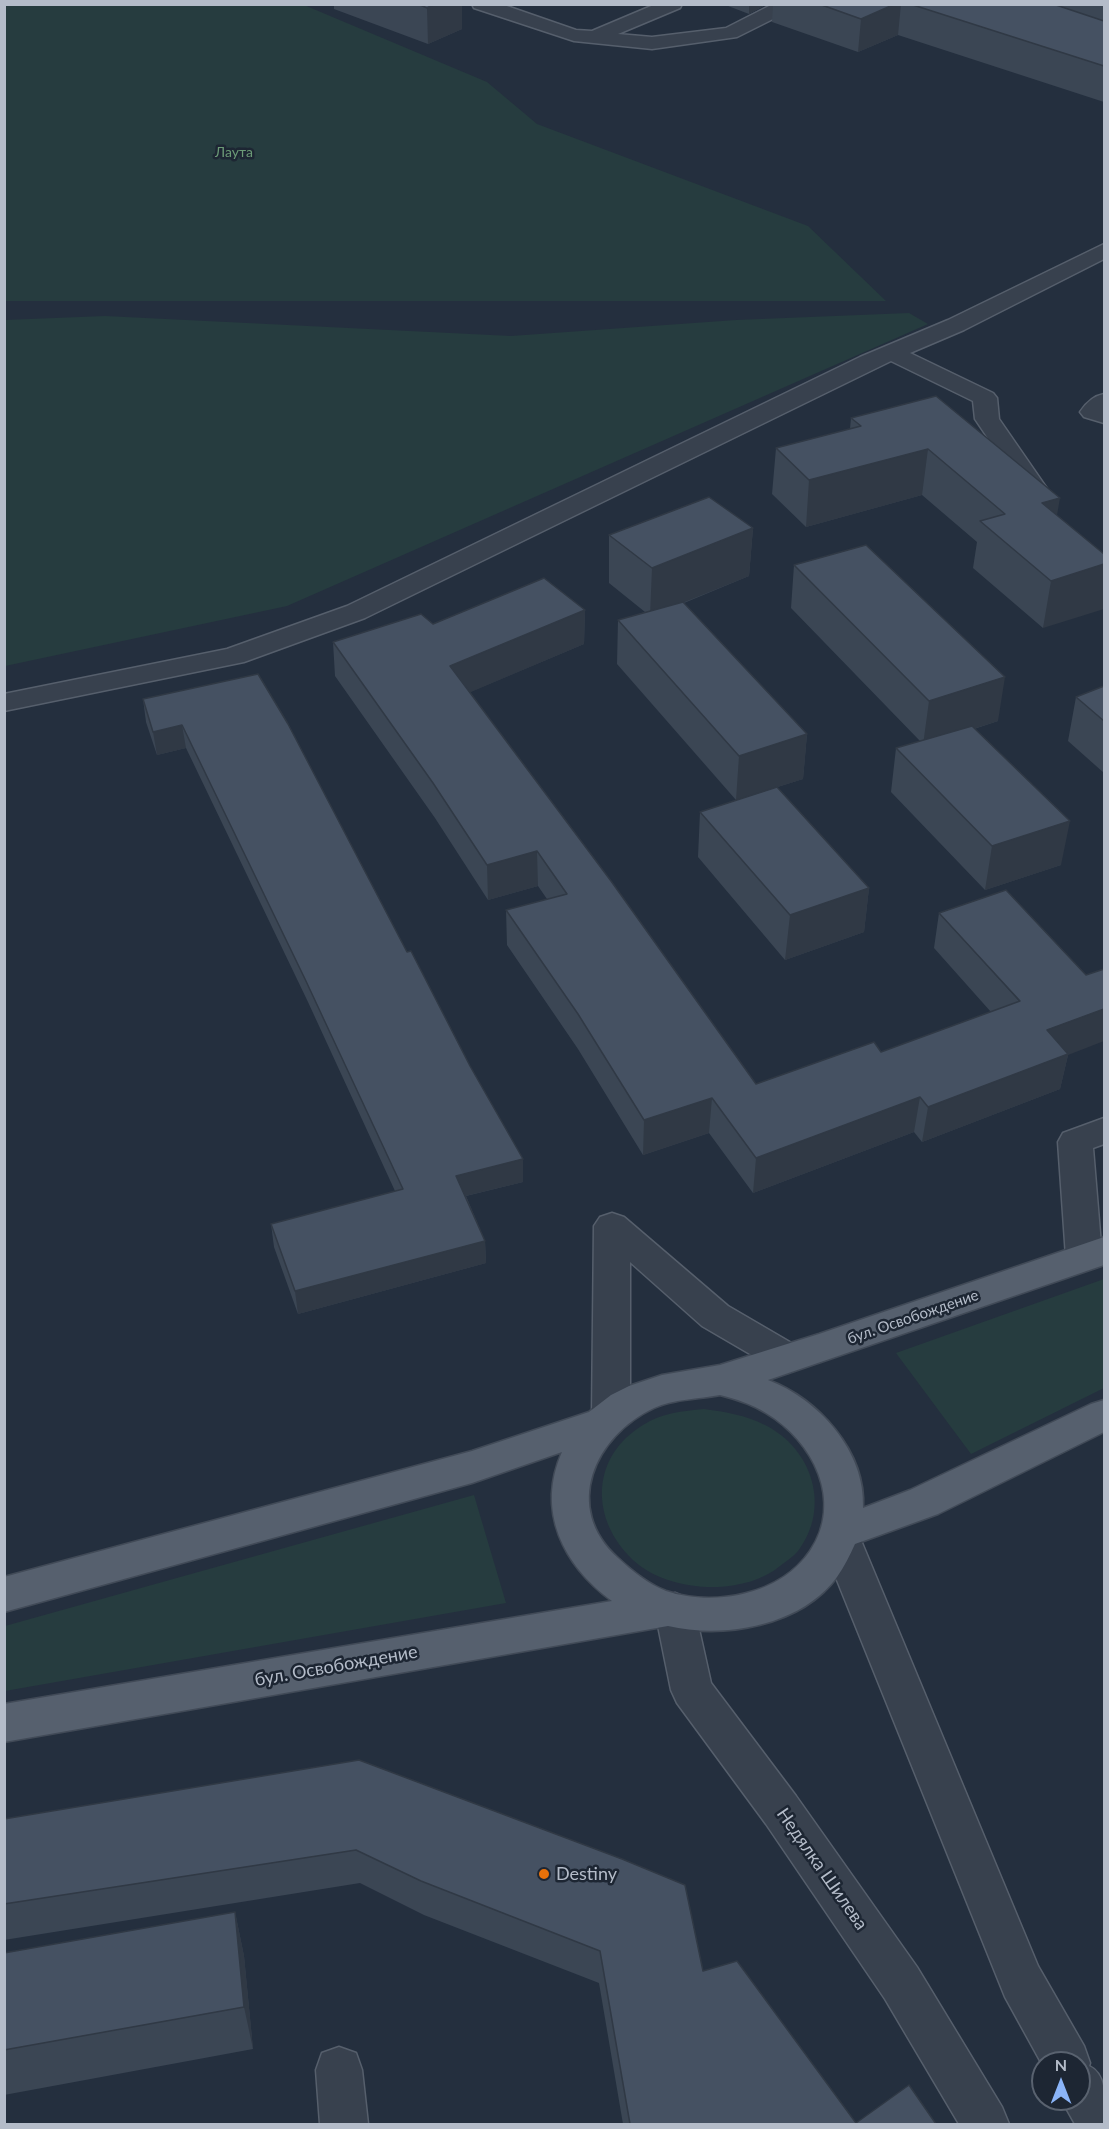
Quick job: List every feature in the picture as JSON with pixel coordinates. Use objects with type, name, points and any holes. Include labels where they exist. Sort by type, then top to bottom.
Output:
[{"type":"main road","name":"бул. Освобождение","points":[[605,1419],[627,1403],[660,1390],[720,1380],[825,1347],[1094,1254]]},
{"type":"main road","points":[[605,1419],[578,1454],[569,1490],[574,1527],[594,1562],[626,1590],[671,1610],[717,1615],[758,1609],[794,1593],[822,1569],[841,1535],[845,1495],[834,1460],[812,1428],[783,1402],[759,1390],[720,1380]]},
{"type":"main road","points":[[841,1535],[924,1502],[1104,1415]]},
{"type":"main road","points":[[4,1595],[472,1467],[605,1419]]},
{"type":"main road","name":"бул. Освобождение","points":[[4,1723],[671,1610]]},
{"type":"street","points":[[481,4],[574,34],[652,43],[730,33],[788,4]]},
{"type":"street","points":[[593,38],[673,4]]},
{"type":"street","points":[[4,703],[234,656],[356,612],[891,352],[956,325],[1104,251]]},
{"type":"street","points":[[891,352],[985,398],[987,419],[1052,515]]},
{"type":"street","points":[[1104,401],[1092,412],[1104,416]]},
{"type":"street","points":[[1094,1254],[1075,1142],[1104,1130]]},
{"type":"street","points":[[605,1419],[612,1226],[715,1316],[787,1358]]},
{"type":"street","points":[[841,1535],[1021,1981],[1060,2051]]},
{"type":"street","name":"Недялка Шилева","points":[[671,1610],[692,1690],[781,1810],[901,1983],[985,2124]]},
{"type":"street","points":[[339,2070],[344,2124]]},
{"type":"street","points":[[1091,2106],[1101,2124]]},
{"type":"green space","name":"Лаута","points":[[4,5],[304,5],[487,82],[537,124],[808,226],[886,301],[5,301]]},
{"type":"green space","points":[[909,313],[928,324],[287,606],[5,666],[5,320],[105,316],[511,336],[736,320]]},
{"type":"green space","points":[[1104,1279],[1104,1388],[971,1454],[896,1353]]},
{"type":"green space","points":[[704,1409],[750,1419],[782,1436],[805,1464],[812,1481],[815,1499],[814,1517],[808,1534],[798,1551],[766,1575],[734,1585],[694,1586],[647,1571],[629,1556],[616,1540],[603,1505],[602,1487],[606,1469],[614,1453],[626,1438],[643,1425],[665,1415]]},
{"type":"green space","points":[[474,1495],[506,1603],[5,1691],[5,1626]]},
{"type":"building","points":[[418,4],[434,4],[427,8]]},
{"type":"building","points":[[819,4],[895,4],[861,19]]},
{"type":"building","points":[[910,4],[1053,4],[1104,21],[1104,66]]},
{"type":"building","points":[[936,396],[1060,498],[1042,503],[1104,554],[1104,564],[1051,581],[980,521],[1005,514],[928,449],[809,480],[776,448],[861,426],[851,418]]},
{"type":"building","points":[[709,497],[753,528],[652,568],[609,535]]},
{"type":"building","points":[[866,545],[1005,677],[929,701],[794,565]]},
{"type":"building","points":[[544,578],[585,610],[450,666],[611,881],[756,1084],[874,1042],[881,1052],[1020,1001],[939,913],[1006,890],[1086,975],[1104,969],[1104,1009],[1047,1030],[1068,1054],[928,1107],[920,1097],[756,1158],[712,1098],[644,1120],[578,1014],[506,910],[567,894],[537,851],[487,865],[433,783],[333,642],[421,614],[433,624]]},
{"type":"building","points":[[683,602],[807,734],[739,756],[618,620]]},
{"type":"building","points":[[258,674],[288,724],[407,952],[411,951],[470,1066],[523,1159],[456,1176],[485,1241],[295,1291],[271,1224],[403,1189],[305,979],[182,725],[153,732],[143,699]]},
{"type":"building","points":[[1104,686],[1104,721],[1076,697]]},
{"type":"building","points":[[972,726],[1070,821],[992,846],[896,748]]},
{"type":"building","points":[[777,787],[869,888],[790,915],[700,812]]},
{"type":"building","points":[[359,1760],[685,1885],[703,1971],[737,1961],[856,2123],[909,2085],[936,2124],[630,2124],[600,1951],[421,1881],[356,1850],[4,1904],[4,1819]]},
{"type":"building","points":[[235,1912],[244,2007],[4,2050],[4,1953]]},
{"type":"place","name":"Destiny","points":[[544,1874]]}]
